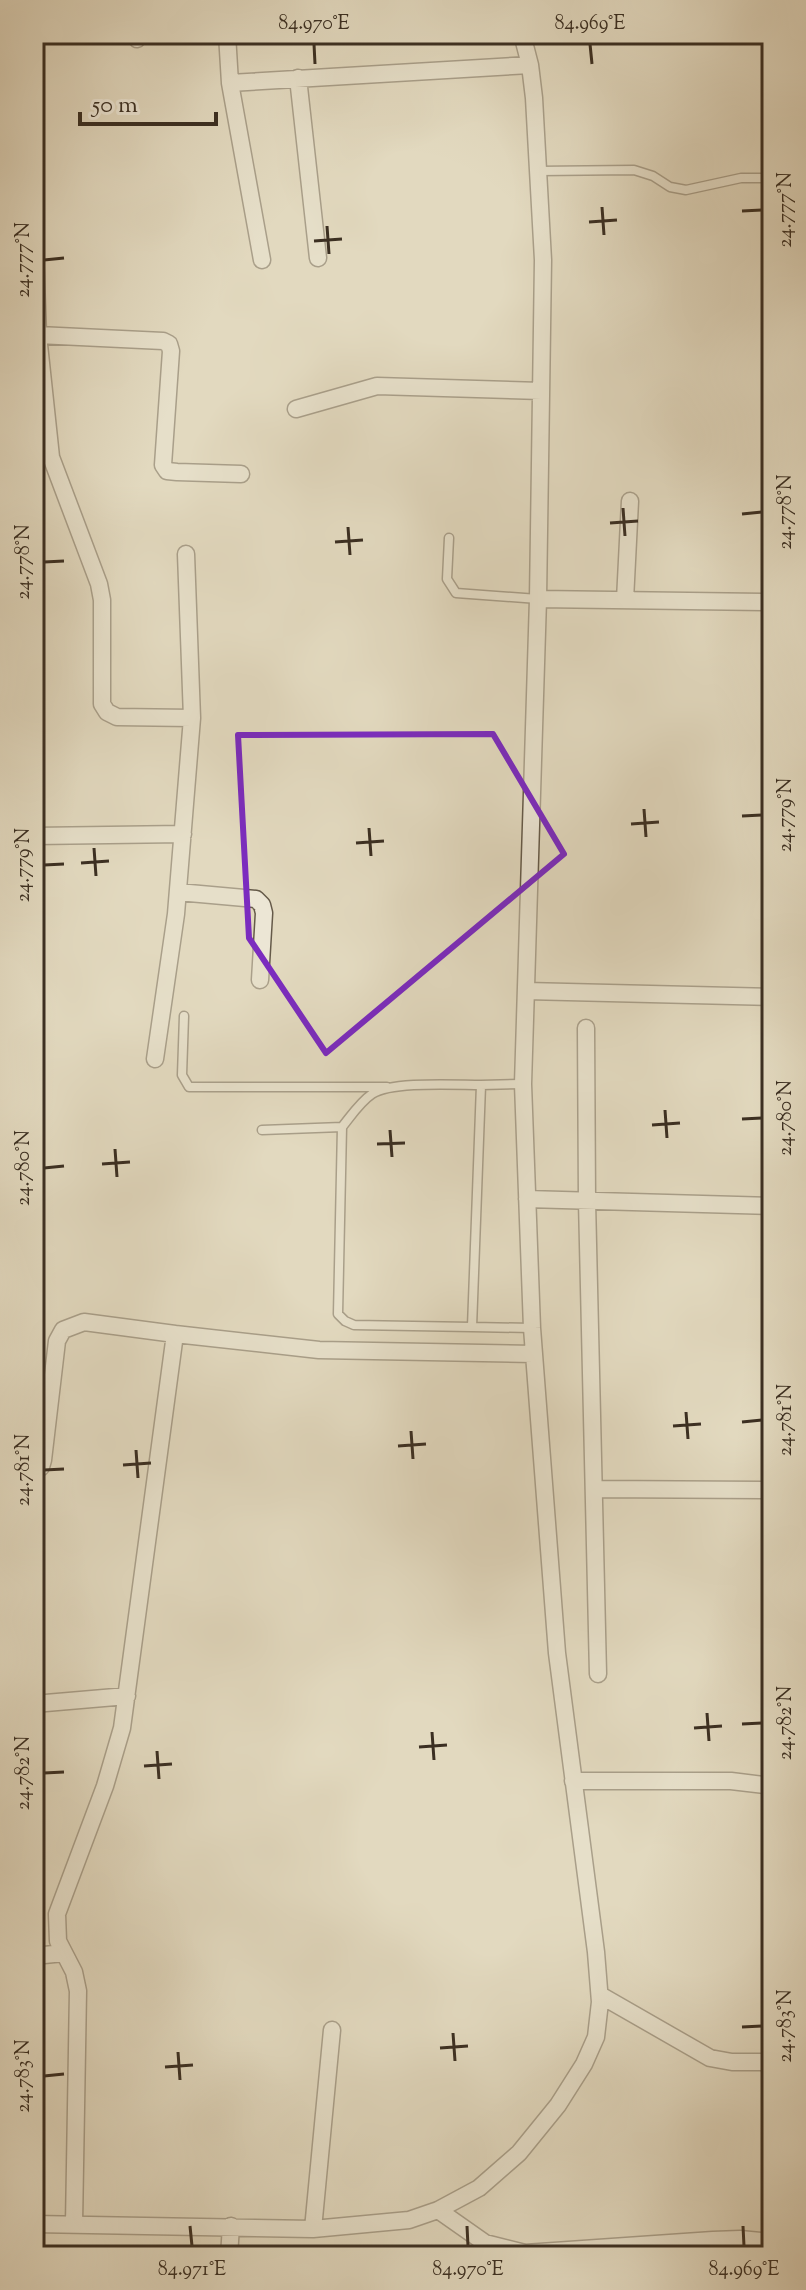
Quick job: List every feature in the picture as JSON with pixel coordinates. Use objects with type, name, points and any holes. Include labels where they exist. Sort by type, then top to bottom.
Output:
[{"type":"street","points":[[227,34],[230,83],[262,260]]},
{"type":"street","points":[[34,2224],[313,2229],[409,2220],[438,2210],[479,2188],[519,2153],[558,2105],[584,2064],[596,2037],[600,1995],[557,1653],[533,1354],[527,1199],[523,1084],[538,599],[543,260],[530,65],[522,34]]},
{"type":"street","points":[[230,83],[530,65]]},
{"type":"street","points":[[298,78],[318,258]]},
{"type":"street","points":[[34,225],[38,335],[51,457],[99,584],[102,600],[102,704],[107,712],[117,717],[192,718]]},
{"type":"street","points":[[38,335],[163,341],[169,344],[163,465],[167,471],[241,474]]},
{"type":"street","points":[[296,409],[377,386],[541,391]]},
{"type":"street","points":[[625,600],[630,501]]},
{"type":"street","points":[[155,1059],[178,892],[192,718],[186,554]]},
{"type":"street","points":[[538,599],[772,602]]},
{"type":"street","points":[[34,836],[183,834]]},
{"type":"street","points":[[178,892],[256,899],[262,905],[260,980]]},
{"type":"street","points":[[526,991],[772,997]]},
{"type":"street","points":[[586,1028],[598,1674]]},
{"type":"street","points":[[527,1199],[772,1206]]},
{"type":"street","points":[[34,1472],[41,1467],[43,1460],[57,1341],[63,1330],[84,1322],[319,1350],[533,1354]]},
{"type":"street","points":[[74,2224],[78,1991],[74,1972],[56,1933],[57,1914],[116,1753],[127,1696],[175,1334]]},
{"type":"street","points":[[594,1489],[772,1490]]},
{"type":"street","points":[[34,1704],[127,1696]]},
{"type":"street","points":[[573,1781],[731,1781],[772,1786]]},
{"type":"street","points":[[34,1956],[64,1953]]},
{"type":"street","points":[[600,1995],[710,2058],[761,2062],[770,2064],[772,2070]]},
{"type":"street","points":[[313,2229],[332,2030]]},
{"type":"street","points":[[438,2210],[485,2243],[525,2253],[713,2240],[772,2242]]},
{"type":"street","points":[[229,2256],[231,2226]]},
{"type":"lane","points":[[538,171],[634,170],[653,176],[670,187],[686,190],[741,178],[772,178]]},
{"type":"lane","points":[[449,538],[447,579],[456,593],[538,599]]},
{"type":"lane","points":[[184,1016],[182,1075],[189,1087],[523,1084]]},
{"type":"lane","points":[[472,1327],[481,1085]]},
{"type":"lane","points":[[387,1087],[361,1103],[342,1127],[338,1314],[354,1325],[532,1328]]},
{"type":"lane","points":[[262,1130],[342,1127]]},
{"type":"highlighted area","points":[[493,734],[564,854],[326,1053],[249,938],[238,735]]}]
